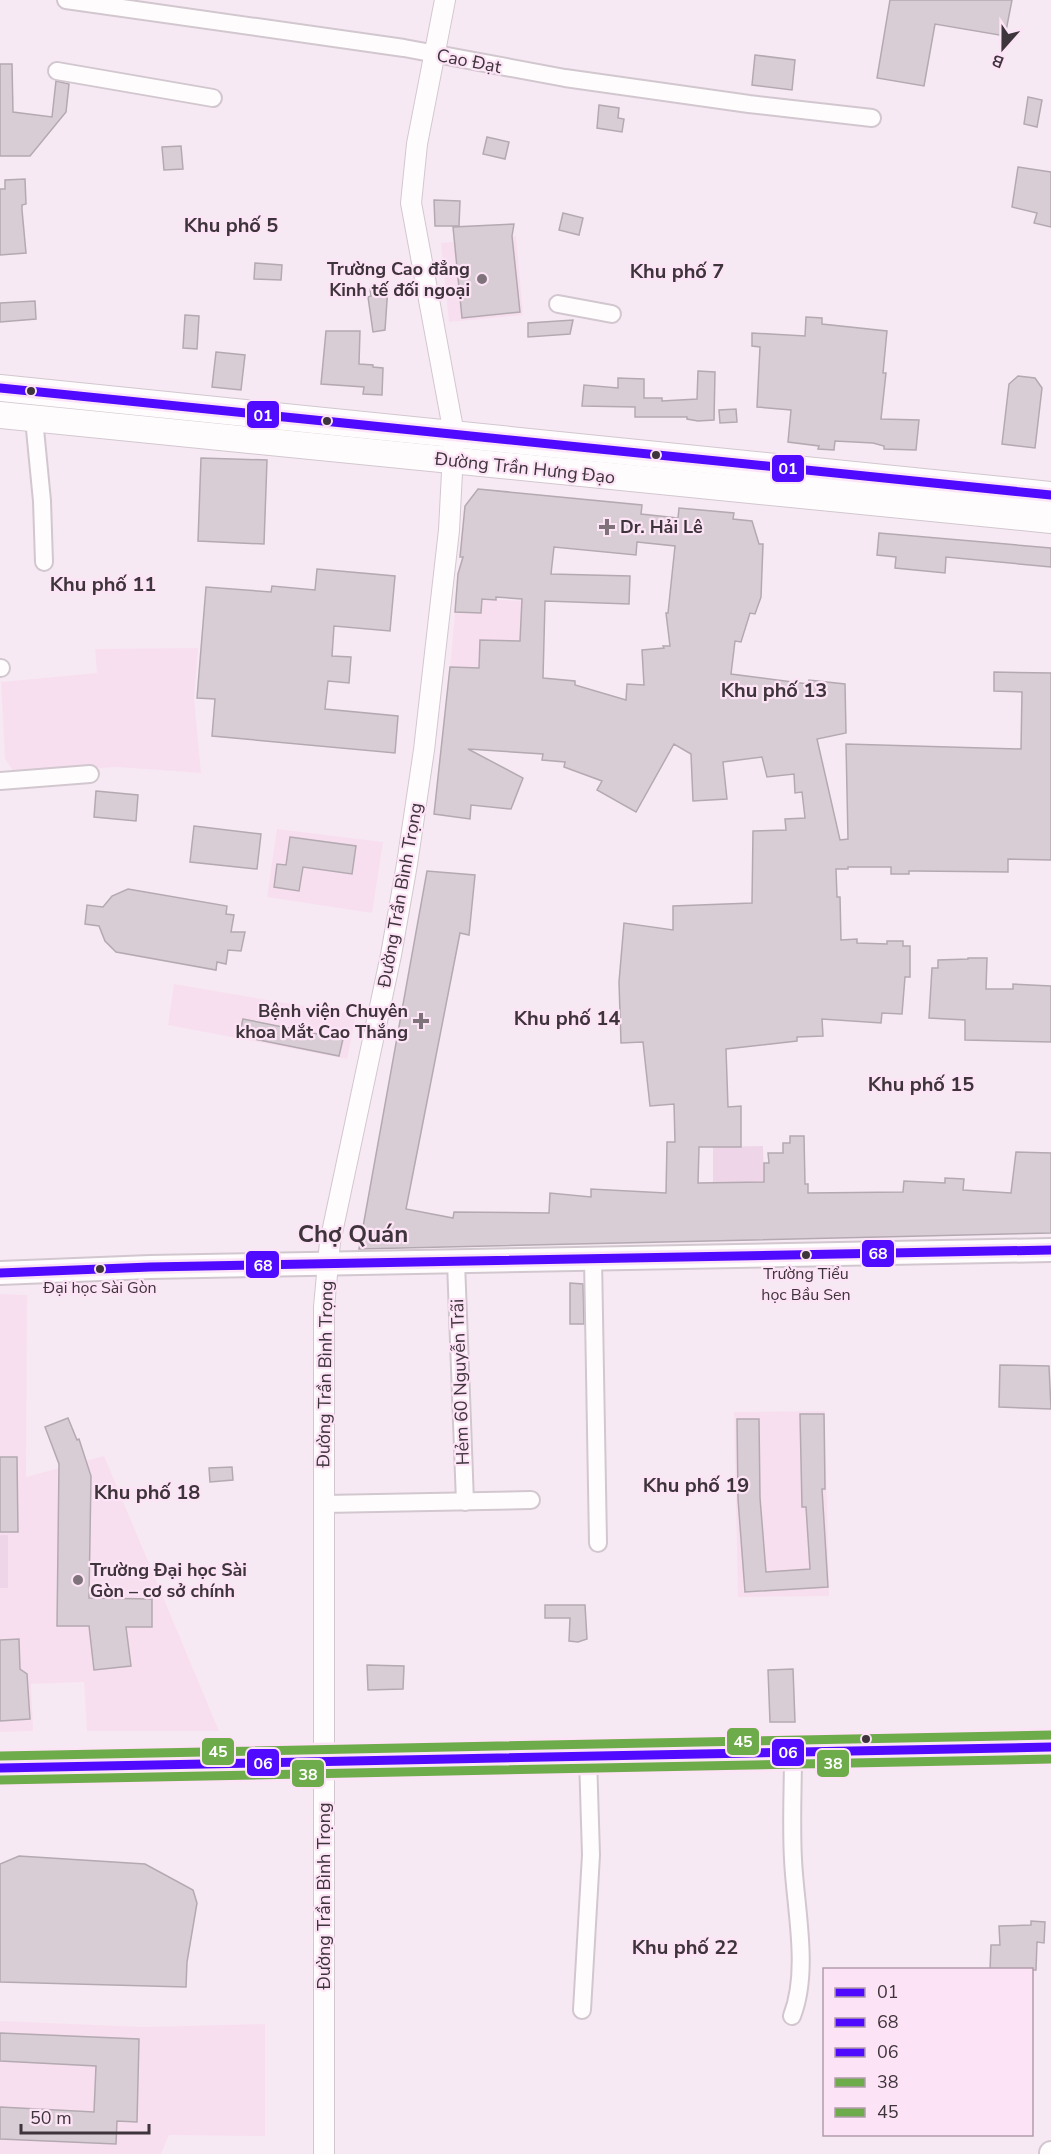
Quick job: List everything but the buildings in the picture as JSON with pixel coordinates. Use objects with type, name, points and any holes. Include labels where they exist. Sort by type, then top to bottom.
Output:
[{"type":"main road","name":"Đường Trần Hưng Đạo","points":[[0,388],[454,434],[745,477],[879,491],[1051,520]]},
{"type":"main road","name":"Đường Trần Hưng Đạo","points":[[0,415],[454,461],[745,477]]},
{"type":"main road","points":[[264,415],[264,442]]},
{"type":"main road","name":"Đường Trần Hưng Đạo","points":[[879,491],[1051,495]]},
{"type":"main road","points":[[0,1273],[150,1267],[1051,1250]]},
{"type":"main road","points":[[0,1768],[1051,1748]]},
{"type":"street","name":"Cao Đạt","points":[[66,0],[348,40],[565,78],[872,118]]},
{"type":"street","name":"Đường Trần Bình Trọng","points":[[324,2154],[324,1307],[327,1264],[389,964],[407,864],[424,750],[446,560],[454,434],[411,203],[417,144],[445,0]]},
{"type":"street","points":[[57,71],[213,98]]},
{"type":"street","points":[[558,304],[612,314]]},
{"type":"street","points":[[34,419],[42,501],[44,562]]},
{"type":"street","points":[[0,781],[90,774]]},
{"type":"street","points":[[593,1259],[598,1543]]},
{"type":"street","name":"Hẻm 60 Nguyễn Trãi","points":[[456,1262],[465,1502]]},
{"type":"street","points":[[324,1504],[531,1500]]},
{"type":"street","points":[[792,2016],[798,2001],[801,1934],[793,1859],[793,1753]]},
{"type":"street","points":[[582,2010],[591,1855],[588,1757]]},
{"type":"shaded area","name":"Trường Cao đẳng Kinh tế đối ngoại","points":[[516,236],[523,315],[449,322],[441,243]]},
{"type":"shaded area","points":[[482,599],[545,602],[543,670],[450,667],[455,612],[481,613]]},
{"type":"shaded area","points":[[198,648],[194,698],[201,773],[117,767],[15,773],[5,759],[1,682],[97,673],[95,649]]},
{"type":"shaded area","points":[[277,829],[383,842],[372,913],[267,897]]},
{"type":"shaded area","points":[[174,984],[356,1015],[347,1059],[168,1025]]},
{"type":"shaded area","points":[[763,1146],[764,1182],[713,1183],[713,1147]]},
{"type":"shaded area","name":"Trường Đại học Sài Gòn – cơ sở chính","points":[[0,1294],[27,1295],[26,1477],[104,1456],[219,1731],[87,1731],[84,1682],[31,1684],[33,1731],[0,1732]]},
{"type":"shaded area","points":[[825,1411],[829,1596],[738,1597],[734,1412]]},
{"type":"shaded area","points":[[0,1535],[8,1535],[8,1588],[0,1588]]},
{"type":"shaded area","points":[[0,2021],[144,2027],[265,2024],[265,2136],[169,2135],[161,2154],[0,2154]]},
{"type":"transit line","name":"01","points":[[0,388],[1051,495]]},
{"type":"transit line","name":"68","points":[[0,1273],[150,1267],[1051,1250]]},
{"type":"transit line","name":"45","points":[[0,1756],[1051,1735]]},
{"type":"transit line","name":"06","points":[[0,1768],[1051,1747]]},
{"type":"transit line","name":"38","points":[[0,1780],[1051,1759]]},
{"type":"place","name":"Trường Cao đẳng Kinh tế đối ngoại","points":[[482,279]]},
{"type":"place","name":"Dr. Hải Lê","points":[[607,527]]},
{"type":"place","name":"Bệnh viện Chuyên khoa Mắt Cao Thắng","points":[[421,1021]]},
{"type":"place","name":"Trường Tiểu học Bầu Sen","points":[[806,1255]]},
{"type":"place","name":"Đại học Sài Gòn","points":[[100,1269]]},
{"type":"place","name":"Trường Đại học Sài Gòn – cơ sở chính","points":[[78,1580]]},
{"type":"district","name":"Khu phố 5","points":[[231,225]]},
{"type":"district","name":"Khu phố 7","points":[[677,271]]},
{"type":"district","name":"Khu phố 11","points":[[103,584]]},
{"type":"district","name":"Khu phố 13","points":[[774,690]]},
{"type":"district","name":"Khu phố 14","points":[[567,1018]]},
{"type":"district","name":"Khu phố 15","points":[[921,1084]]},
{"type":"district","name":"Chợ Quán","points":[[353,1234]]},
{"type":"district","name":"Khu phố 19","points":[[696,1485]]},
{"type":"district","name":"Khu phố 18","points":[[147,1492]]},
{"type":"district","name":"Khu phố 22","points":[[685,1947]]}]
